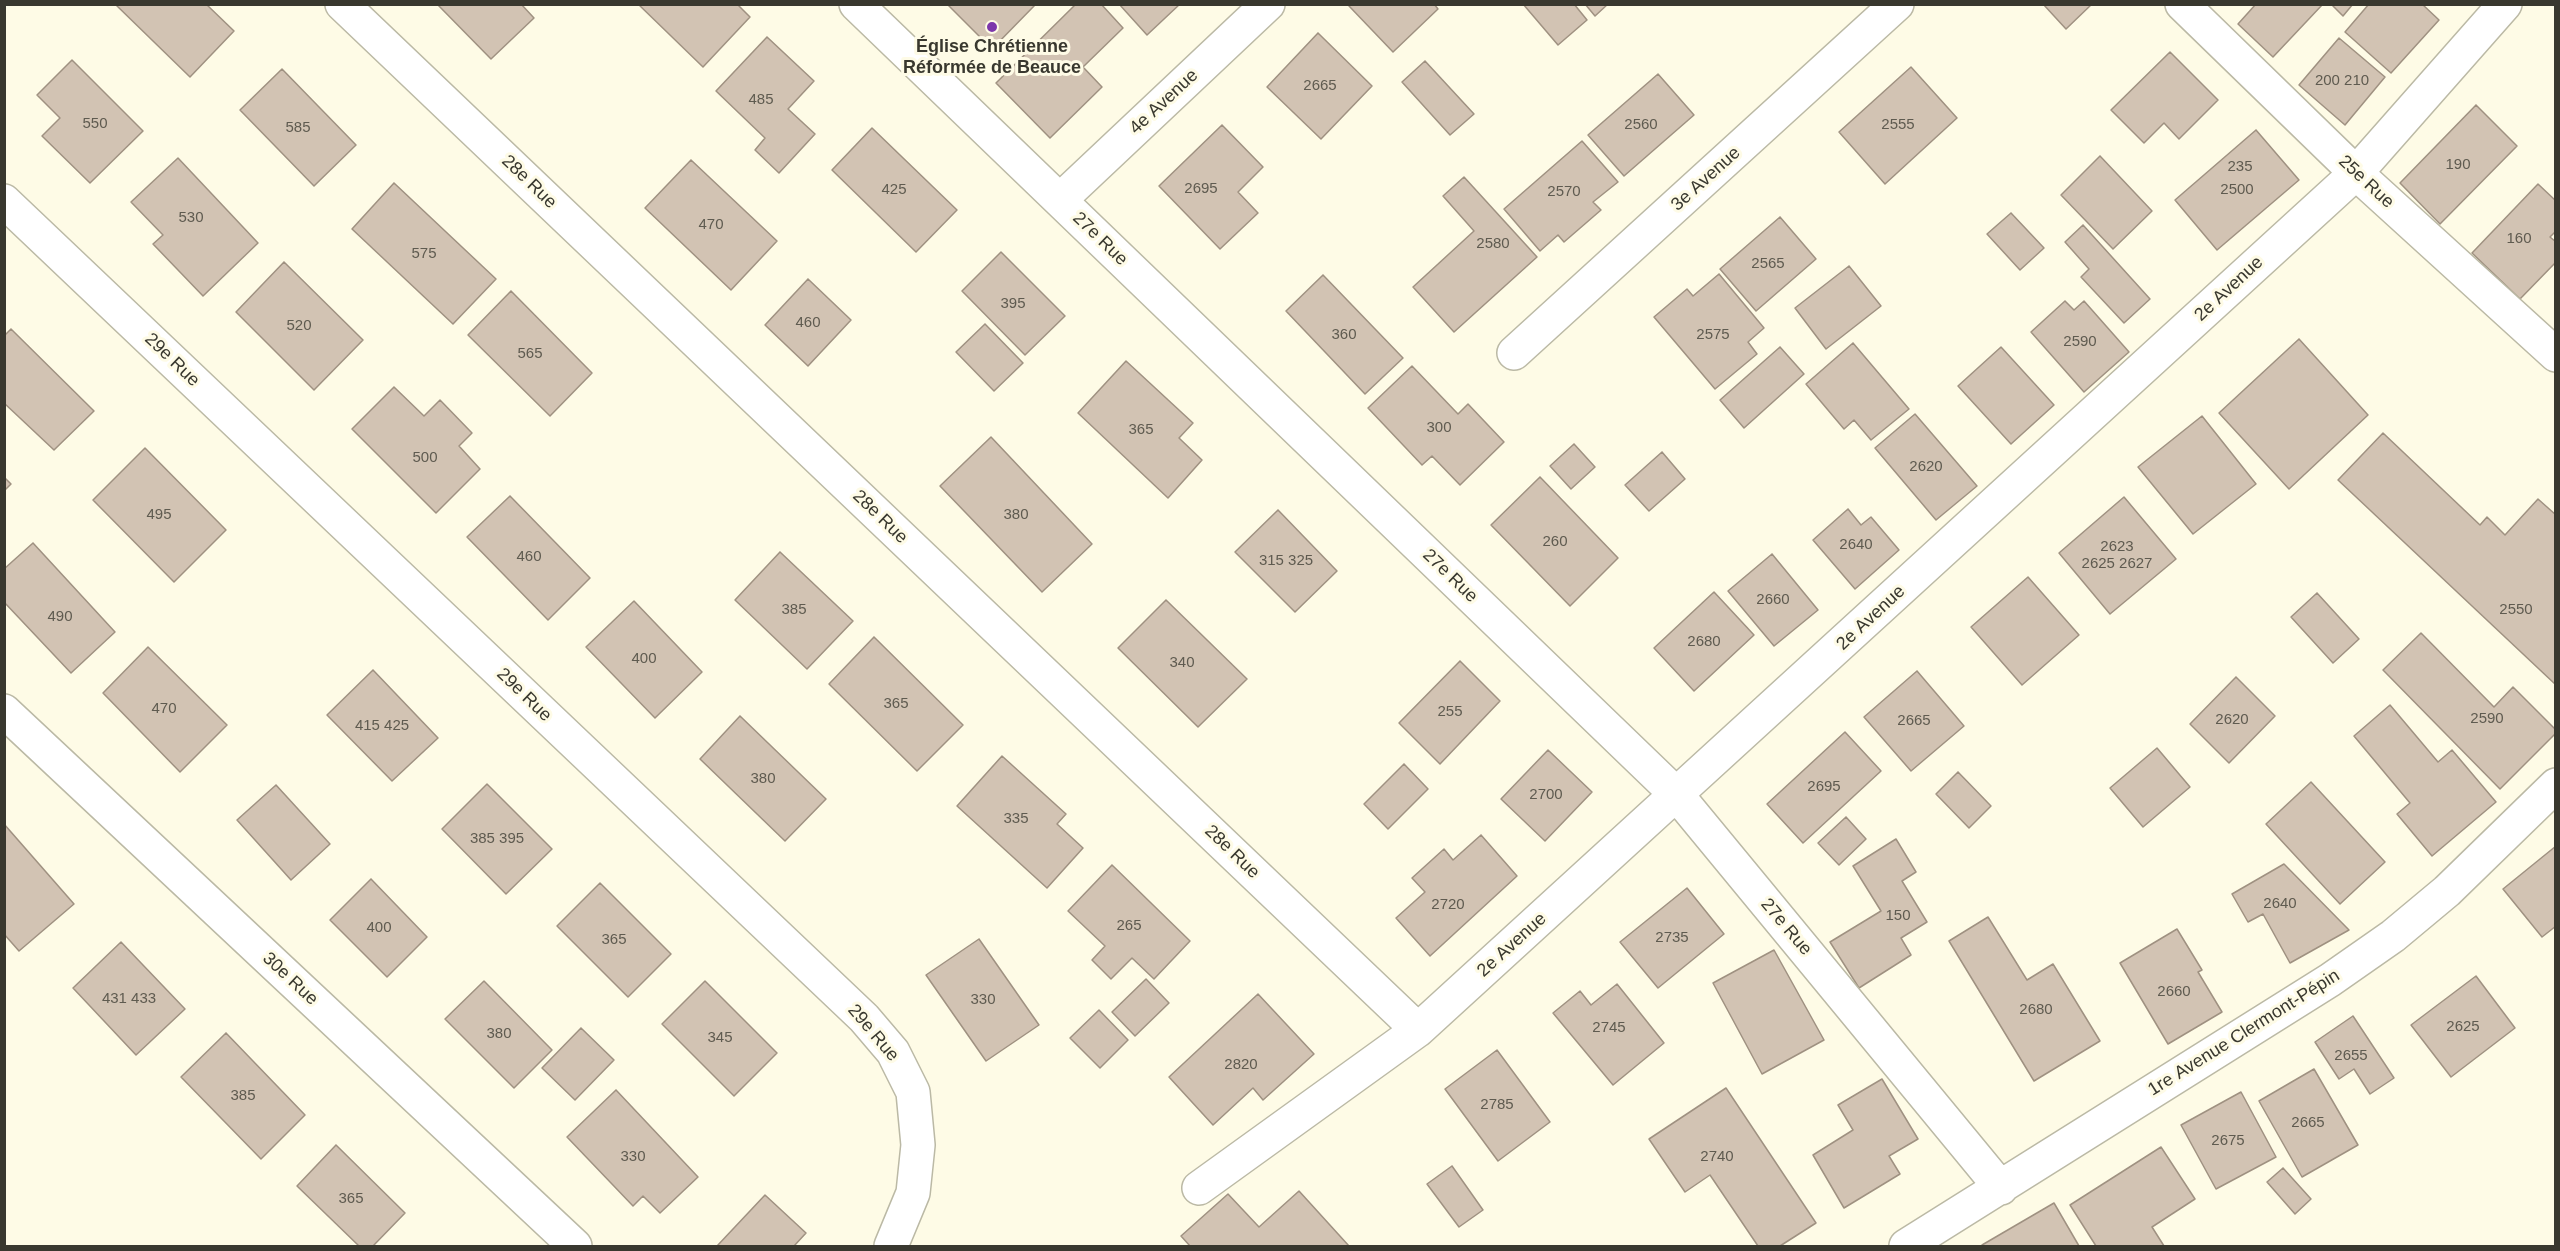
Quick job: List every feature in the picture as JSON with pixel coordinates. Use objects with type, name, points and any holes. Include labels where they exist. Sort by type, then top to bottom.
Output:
[{"type":"street","name":"28e Rue","points":[[342,4],[1418,1030]]},
{"type":"street","name":"27e Rue","points":[[856,4],[1677,795],[2001,1188]]},
{"type":"street","name":"4e Avenue","points":[[1060,200],[1268,4]]},
{"type":"street","name":"3e Avenue","points":[[1514,353],[1898,4]]},
{"type":"street","name":"25e Rue","points":[[2182,4],[2356,173],[2556,355]]},
{"type":"street","name":"2e Avenue","points":[[1199,1188],[1418,1030],[2356,173],[2505,4]]},
{"type":"street","name":"29e Rue","points":[[4,201],[864,1018],[893,1052],[913,1092],[918,1145],[913,1193],[891,1246]]},
{"type":"street","name":"30e Rue","points":[[4,711],[574,1246]]},
{"type":"street","name":"1re Avenue Clermont-Pépin","points":[[1906,1246],[2330,980],[2393,936],[2447,891],[2556,786]]},
{"type":"building","points":[[206,4],[234,31],[190,77],[116,5]]},
{"type":"building","points":[[437,4],[521,4],[534,18],[491,59]]},
{"type":"building","points":[[638,4],[737,4],[750,17],[703,67]]},
{"type":"building","name":"Église Chrétienne Réformée de Beauce","points":[[947,4],[1036,4],[992,49]]},
{"type":"building","points":[[1076,4],[1101,4],[1123,28],[1083,67],[1102,87],[1050,138],[996,83]]},
{"type":"building","points":[[1119,4],[1180,4],[1147,35]]},
{"type":"building","points":[[1350,4],[1434,4],[1438,9],[1393,52],[1349,6]]},
{"type":"building","points":[[1523,4],[1574,4],[1587,20],[1558,45]]},
{"type":"building","points":[[1585,4],[1608,4],[1595,16]]},
{"type":"building","points":[[2043,4],[2092,4],[2066,29]]},
{"type":"building","points":[[2256,4],[2323,4],[2273,57],[2238,24]]},
{"type":"building","points":[[2331,4],[2353,4],[2343,16]]},
{"type":"building","points":[[2369,4],[2422,4],[2439,20],[2391,73],[2345,32]]},
{"type":"building","points":[[1318,33],[1372,86],[1321,139],[1267,87]]},
{"type":"building","points":[[767,37],[814,81],[788,109],[815,134],[779,173],[755,150],[765,138],[716,91]]},
{"type":"building","points":[[2339,38],[2385,77],[2345,125],[2299,85]]},
{"type":"building","points":[[2170,52],[2218,100],[2179,139],[2164,123],[2144,143],[2111,110]]},
{"type":"building","points":[[72,60],[143,131],[90,183],[42,136],[60,118],[37,95]]},
{"type":"building","points":[[1425,61],[1474,114],[1450,135],[1402,82]]},
{"type":"building","points":[[1911,67],[1957,118],[1885,184],[1839,132]]},
{"type":"building","points":[[282,69],[356,145],[314,186],[240,110]]},
{"type":"building","points":[[1658,74],[1694,115],[1624,176],[1588,135]]},
{"type":"building","points":[[2476,105],[2517,146],[2440,224],[2400,183]]},
{"type":"building","points":[[1222,125],[1263,167],[1238,192],[1258,213],[1220,249],[1159,186]]},
{"type":"building","points":[[872,128],[957,210],[916,252],[832,170]]},
{"type":"building","points":[[2256,130],[2299,180],[2217,250],[2175,200]]},
{"type":"building","points":[[1582,141],[1618,182],[1593,202],[1601,210],[1564,242],[1558,235],[1540,251],[1504,209]]},
{"type":"building","points":[[2100,156],[2152,211],[2113,249],[2061,195]]},
{"type":"building","points":[[178,158],[258,243],[203,296],[153,244],[163,235],[131,202]]},
{"type":"building","points":[[691,160],[777,241],[731,290],[645,208]]},
{"type":"building","points":[[1464,177],[1537,257],[1454,332],[1413,287],[1474,231],[1443,196]]},
{"type":"building","points":[[394,183],[496,279],[453,324],[352,229]]},
{"type":"building","points":[[2538,184],[2556,201],[2556,231],[2550,237],[2556,242],[2556,262],[2520,299],[2472,253]]},
{"type":"building","points":[[2011,213],[2044,248],[2020,270],[1987,234]]},
{"type":"building","points":[[1780,217],[1816,259],[1756,311],[1720,269]]},
{"type":"building","points":[[2083,225],[2150,299],[2124,323],[2081,277],[2089,269],[2065,242]]},
{"type":"building","points":[[1001,252],[1065,316],[1025,355],[962,291]]},
{"type":"building","points":[[284,262],[363,340],[314,390],[236,312]]},
{"type":"building","points":[[1849,266],[1881,306],[1826,349],[1795,308]]},
{"type":"building","points":[[1719,274],[1764,328],[1748,342],[1757,354],[1715,389],[1654,317],[1687,289],[1693,296]]},
{"type":"building","points":[[1323,275],[1403,358],[1365,394],[1286,311]]},
{"type":"building","points":[[808,279],[851,320],[808,366],[765,325]]},
{"type":"building","points":[[511,291],[592,373],[550,416],[468,335]]},
{"type":"building","points":[[2065,301],[2074,310],[2084,301],[2129,352],[2084,392],[2031,332]]},
{"type":"building","points":[[985,324],[1023,363],[994,391],[956,352]]},
{"type":"building","points":[[11,329],[94,411],[54,450],[4,403],[4,336]]},
{"type":"building","points":[[2299,339],[2368,415],[2289,489],[2219,413]]},
{"type":"building","points":[[1853,343],[1909,409],[1871,440],[1854,420],[1844,429],[1806,384]]},
{"type":"building","points":[[1780,347],[1804,374],[1744,428],[1720,400]]},
{"type":"building","points":[[2001,347],[2054,405],[2011,444],[1958,386]]},
{"type":"building","points":[[1126,361],[1193,423],[1179,438],[1202,460],[1168,498],[1078,413]]},
{"type":"building","points":[[1412,366],[1458,414],[1468,404],[1504,442],[1460,485],[1432,456],[1422,465],[1368,408]]},
{"type":"building","points":[[394,387],[424,416],[440,400],[472,433],[459,446],[480,469],[436,513],[352,429]]},
{"type":"building","points":[[1915,414],[1977,486],[1936,520],[1875,448]]},
{"type":"building","points":[[2202,416],[2256,484],[2193,534],[2138,467]]},
{"type":"building","points":[[2383,433],[2480,525],[2487,517],[2505,535],[2538,499],[2556,515],[2556,685],[2338,480]]},
{"type":"building","points":[[991,437],[1092,544],[1042,592],[940,486]]},
{"type":"building","points":[[1574,444],[1595,467],[1571,489],[1550,466]]},
{"type":"building","points":[[145,448],[226,530],[174,582],[93,500]]},
{"type":"building","points":[[1662,452],[1685,479],[1649,511],[1625,485]]},
{"type":"building","points":[[4,477],[11,484],[4,491]]},
{"type":"building","points":[[1540,477],[1618,558],[1570,606],[1491,525]]},
{"type":"building","points":[[510,496],[590,578],[548,620],[467,537]]},
{"type":"building","points":[[2124,497],[2176,559],[2110,614],[2059,553]]},
{"type":"building","points":[[1848,509],[1861,525],[1871,517],[1899,550],[1855,589],[1813,540]]},
{"type":"building","points":[[1278,510],[1337,571],[1295,612],[1235,552]]},
{"type":"building","points":[[33,543],[115,632],[71,673],[4,602],[4,569]]},
{"type":"building","points":[[780,552],[853,621],[807,669],[735,600]]},
{"type":"building","points":[[1772,554],[1818,610],[1774,646],[1728,591]]},
{"type":"building","points":[[2028,577],[2079,635],[2022,685],[1971,627]]},
{"type":"building","points":[[1714,592],[1754,635],[1694,691],[1654,648]]},
{"type":"building","points":[[2317,593],[2359,639],[2333,663],[2291,617]]},
{"type":"building","points":[[1166,600],[1247,679],[1198,727],[1118,648]]},
{"type":"building","points":[[634,601],[702,672],[655,718],[586,647]]},
{"type":"building","points":[[2421,633],[2494,707],[2513,687],[2556,730],[2556,733],[2500,789],[2383,670]]},
{"type":"building","points":[[874,637],[963,725],[917,771],[829,684]]},
{"type":"building","points":[[148,647],[227,725],[180,772],[103,693]]},
{"type":"building","points":[[1460,661],[1500,701],[1440,764],[1399,723]]},
{"type":"building","points":[[373,670],[438,738],[392,781],[327,715]]},
{"type":"building","points":[[1917,671],[1964,726],[1911,771],[1864,717]]},
{"type":"building","points":[[2236,677],[2275,716],[2229,763],[2190,724]]},
{"type":"building","points":[[2390,705],[2438,762],[2452,750],[2496,802],[2432,856],[2397,814],[2410,803],[2354,736]]},
{"type":"building","points":[[740,716],[826,799],[785,841],[700,759]]},
{"type":"building","points":[[1845,732],[1881,771],[1803,843],[1767,804]]},
{"type":"building","points":[[2157,748],[2190,787],[2143,827],[2110,788]]},
{"type":"building","points":[[1548,750],[1592,792],[1545,841],[1501,799]]},
{"type":"building","points":[[1002,756],[1066,814],[1057,824],[1083,848],[1047,888],[957,806]]},
{"type":"building","points":[[1404,764],[1428,789],[1388,829],[1364,804]]},
{"type":"building","points":[[1958,772],[1991,806],[1969,828],[1936,794]]},
{"type":"building","points":[[2311,782],[2385,862],[2340,904],[2266,824]]},
{"type":"building","points":[[487,784],[552,849],[506,894],[442,829]]},
{"type":"building","points":[[276,785],[330,844],[291,880],[237,820]]},
{"type":"building","points":[[1846,817],[1866,839],[1839,865],[1818,843]]},
{"type":"building","points":[[4,824],[74,904],[19,951],[4,934]]},
{"type":"building","points":[[1481,835],[1517,876],[1430,956],[1396,918],[1425,892],[1412,878],[1444,849],[1453,860]]},
{"type":"building","points":[[1896,839],[1916,872],[1902,881],[1927,922],[1901,938],[1911,955],[1859,988],[1830,942],[1881,911],[1853,866]]},
{"type":"building","points":[[2556,846],[2556,926],[2542,937],[2503,889]]},
{"type":"building","points":[[2284,864],[2349,930],[2290,963],[2263,914],[2248,922],[2232,894]]},
{"type":"building","points":[[1112,865],[1190,941],[1154,979],[1132,958],[1111,979],[1092,960],[1105,946],[1068,911]]},
{"type":"building","points":[[371,879],[427,937],[387,977],[330,920]]},
{"type":"building","points":[[600,883],[671,954],[628,997],[557,926]]},
{"type":"building","points":[[1687,888],[1724,934],[1658,988],[1620,942]]},
{"type":"building","points":[[1988,917],[2027,980],[2053,964],[2100,1041],[2034,1081],[1949,941]]},
{"type":"building","points":[[2177,929],[2202,970],[2198,972],[2222,1012],[2168,1044],[2120,963]]},
{"type":"building","points":[[979,939],[1039,1025],[986,1061],[926,975]]},
{"type":"building","points":[[121,942],[185,1009],[136,1055],[73,988]]},
{"type":"building","points":[[1774,950],[1824,1040],[1762,1074],[1713,983]]},
{"type":"building","points":[[2476,976],[2515,1028],[2451,1077],[2411,1025]]},
{"type":"building","points":[[1146,979],[1169,1003],[1135,1036],[1112,1012]]},
{"type":"building","points":[[484,981],[552,1050],[514,1088],[445,1019]]},
{"type":"building","points":[[705,981],[777,1053],[734,1096],[662,1024]]},
{"type":"building","points":[[1617,984],[1664,1043],[1613,1085],[1553,1013],[1580,991],[1591,1005]]},
{"type":"building","points":[[1258,994],[1314,1054],[1263,1100],[1253,1088],[1213,1125],[1169,1077]]},
{"type":"building","points":[[1099,1010],[1128,1040],[1100,1068],[1070,1038]]},
{"type":"building","points":[[2353,1016],[2394,1078],[2370,1094],[2354,1069],[2339,1079],[2315,1042]]},
{"type":"building","points":[[581,1028],[614,1060],[575,1100],[542,1068]]},
{"type":"building","points":[[226,1033],[305,1115],[261,1159],[181,1077]]},
{"type":"building","points":[[1497,1050],[1550,1122],[1498,1161],[1445,1089]]},
{"type":"building","points":[[2314,1069],[2358,1145],[2302,1177],[2259,1101]]},
{"type":"building","points":[[1882,1079],[1918,1139],[1889,1156],[1900,1174],[1844,1208],[1813,1155],[1853,1130],[1838,1105]]},
{"type":"building","points":[[1726,1088],[1816,1223],[1780,1246],[1758,1246],[1710,1175],[1685,1192],[1649,1139]]},
{"type":"building","points":[[616,1090],[698,1177],[660,1213],[643,1196],[633,1206],[567,1137]]},
{"type":"building","points":[[2241,1092],[2276,1157],[2216,1189],[2181,1125]]},
{"type":"building","points":[[336,1145],[405,1213],[373,1246],[359,1246],[297,1186]]},
{"type":"building","points":[[2161,1147],[2195,1199],[2152,1227],[2164,1246],[2096,1246],[2070,1205]]},
{"type":"building","points":[[1452,1166],[1483,1210],[1459,1227],[1427,1184]]},
{"type":"building","points":[[2283,1168],[2311,1199],[2295,1214],[2267,1182]]},
{"type":"building","points":[[1299,1191],[1349,1246],[1190,1246],[1181,1236],[1228,1194],[1259,1227]]},
{"type":"building","points":[[765,1195],[806,1233],[794,1246],[717,1246]]},
{"type":"building","points":[[2054,1203],[2079,1246],[1982,1245]]},
{"type":"place","name":"Église Chrétienne Réformée de Beauce","points":[[992,27]]}]
